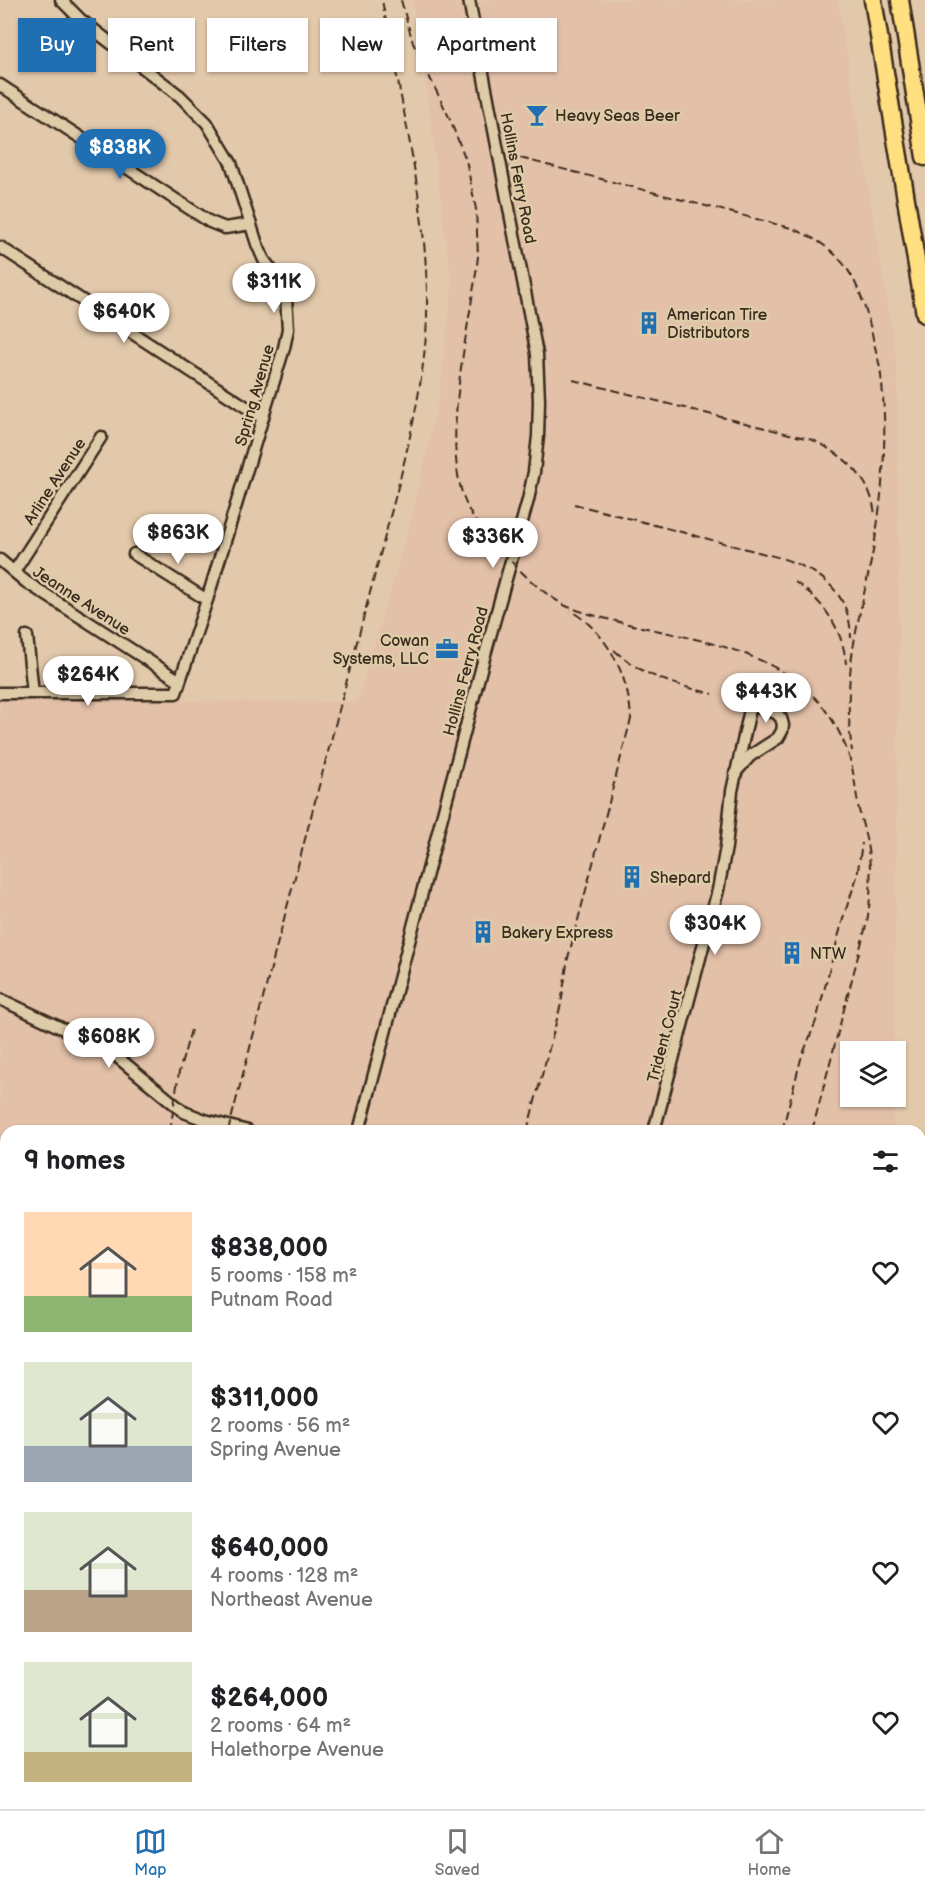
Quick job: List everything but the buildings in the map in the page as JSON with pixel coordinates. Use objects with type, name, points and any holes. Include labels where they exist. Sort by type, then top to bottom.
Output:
[{"type":"highway","points":[[873,0],[925,314]]},
{"type":"highway","points":[[900,0],[925,157]]},
{"type":"street","name":"Spring Avenue","points":[[33,693],[176,693],[207,600],[284,348],[288,313],[282,284],[264,260],[231,163],[207,123],[180,96],[81,20],[62,0]]},
{"type":"street","name":"Hollins Ferry Road","points":[[361,1125],[528,500],[538,436],[537,354],[470,0]]},
{"type":"street","points":[[0,85],[210,222],[225,228],[251,224]]},
{"type":"street","points":[[0,247],[263,418]]},
{"type":"street","name":"Arline Avenue","points":[[14,572],[101,437]]},
{"type":"street","points":[[134,554],[207,600]]},
{"type":"street","name":"Jeanne Avenue","points":[[0,560],[26,582],[180,681]]},
{"type":"street","points":[[0,693],[33,693],[27,636]]},
{"type":"street","name":"Trident Court","points":[[656,1125],[718,890],[735,773],[751,705],[776,713],[783,725],[778,738],[750,756],[735,773]]},
{"type":"street","points":[[0,999],[98,1045],[116,1056],[173,1104],[190,1115],[226,1125]]},
{"type":"shaded area","points":[[412,0],[838,0],[896,357],[899,650],[894,1041],[840,1041],[840,1107],[894,1107],[893,1125],[0,1125],[0,700],[357,702],[409,529],[439,398],[452,287],[424,72],[557,72],[557,18],[416,18],[416,20]]},
{"type":"railway","points":[[230,1125],[400,479],[421,378],[427,317],[419,197],[382,0]]},
{"type":"railway","points":[[401,0],[413,43],[448,115],[466,160],[476,209],[478,256],[459,383],[455,450],[459,480],[467,506],[475,520],[541,590],[566,606],[604,618],[724,647],[761,661],[795,680],[823,707],[847,751],[868,850],[869,904],[867,922],[814,1125]]},
{"type":"railway","points":[[520,158],[791,228],[825,246],[847,268],[855,282],[867,314],[880,368],[884,433],[883,476],[878,519],[850,670],[849,710],[852,751]]},
{"type":"railway","points":[[573,380],[813,440],[836,453],[863,479],[873,502],[875,516]]},
{"type":"railway","points":[[574,504],[795,563],[820,577],[839,596],[845,608],[851,638]]},
{"type":"railway","points":[[795,582],[815,598],[830,617],[841,639],[846,664]]},
{"type":"railway","points":[[529,1125],[561,1004],[568,958],[631,719],[626,687],[614,657],[596,631],[571,611]]},
{"type":"railway","points":[[614,650],[637,667],[660,679],[713,694]]},
{"type":"railway","points":[[784,1125],[801,1059],[816,1021],[844,915],[857,877],[862,843]]},
{"type":"railway","points":[[171,1125],[179,1072],[191,1030]]},
{"type":"place","name":"Heavy Seas Beer","points":[[537,115]]},
{"type":"place","name":"American Tire Distributors","points":[[649,323]]},
{"type":"place","name":"Cowan Systems, LLC","points":[[447,649]]},
{"type":"place","name":"Shepard","points":[[632,877]]},
{"type":"place","name":"Bakery Express","points":[[483,932]]},
{"type":"place","name":"NTW","points":[[792,953]]}]
